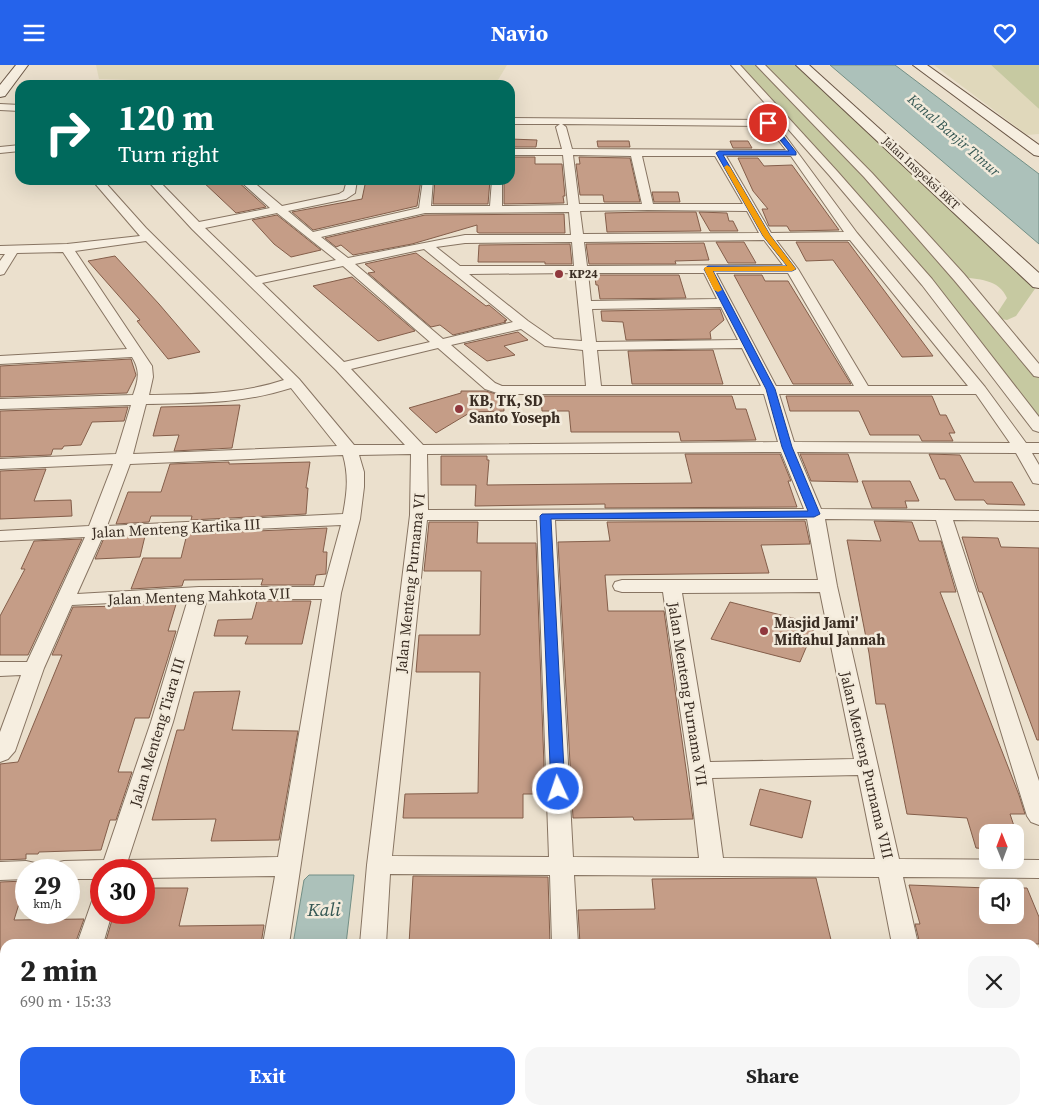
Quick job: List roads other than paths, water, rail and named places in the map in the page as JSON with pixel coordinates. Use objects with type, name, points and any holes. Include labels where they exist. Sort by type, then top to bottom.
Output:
[{"type":"street","points":[[1,89],[22,65]]},
{"type":"street","points":[[735,65],[828,167],[927,282],[1039,427]]},
{"type":"street","points":[[760,65],[868,175],[959,277],[1039,373]]},
{"type":"street","name":"Jalan Inspeksi BKT","points":[[802,65],[1039,283]]},
{"type":"street","points":[[919,65],[1039,152]]},
{"type":"street","points":[[0,107],[15,108]]},
{"type":"street","points":[[0,113],[15,113]]},
{"type":"street","points":[[515,121],[765,123],[774,128],[853,236],[980,390],[1021,448],[1039,479]]},
{"type":"street","points":[[515,126],[774,128]]},
{"type":"street","points":[[561,127],[568,153],[594,388]]},
{"type":"street","points":[[0,150],[15,148]]},
{"type":"street","points":[[515,151],[794,153]]},
{"type":"street","points":[[636,153],[648,207]]},
{"type":"street","points":[[719,153],[767,236],[792,269],[863,389]]},
{"type":"street","points":[[102,185],[149,237],[294,382],[356,450],[356,487],[351,519],[332,593],[277,939]]},
{"type":"street","points":[[157,185],[196,226],[255,281],[341,367],[410,450]]},
{"type":"street","points":[[250,185],[311,236],[346,262],[490,386],[500,389],[980,390]]},
{"type":"street","points":[[196,226],[342,197],[349,193],[351,185]]},
{"type":"street","points":[[425,210],[428,185]]},
{"type":"street","points":[[496,209],[497,185]]},
{"type":"street","points":[[311,236],[425,210],[648,207],[751,209]]},
{"type":"street","points":[[255,281],[426,245],[465,239],[853,236]]},
{"type":"street","points":[[0,271],[7,250],[67,248],[132,241],[149,237]]},
{"type":"street","points":[[426,245],[522,324],[550,343],[590,346],[746,344]]},
{"type":"street","points":[[0,754],[4,751],[34,668],[96,531],[123,460],[146,377],[145,366],[67,248]]},
{"type":"street","points":[[456,269],[792,269]]},
{"type":"street","points":[[708,269],[770,389],[787,447],[814,514],[828,586]]},
{"type":"street","points":[[586,305],[724,303]]},
{"type":"street","points":[[341,367],[441,345],[522,324]]},
{"type":"street","points":[[0,360],[135,353]]},
{"type":"street","points":[[0,404],[234,397],[263,393],[294,382]]},
{"type":"street","points":[[0,464],[356,450],[787,447],[1039,448]]},
{"type":"street","name":"Jalan Menteng Purnama VI","points":[[373,939],[379,865],[419,515],[410,450]]},
{"type":"street","points":[[419,515],[814,514],[1039,516]]},
{"type":"street","points":[[943,515],[1039,816]]},
{"type":"street","points":[[546,516],[565,939]]},
{"type":"street","name":"Jalan Menteng Kartika III","points":[[0,537],[351,519]]},
{"type":"street","points":[[622,586],[672,587]]},
{"type":"street","name":"Jalan Menteng Purnama VII","points":[[712,868],[700,770],[672,587],[828,586]]},
{"type":"street","name":"Jalan Menteng Purnama VIII","points":[[828,586],[904,939]]},
{"type":"street","name":"Jalan Menteng Mahkota VII","points":[[66,600],[199,593],[332,593]]},
{"type":"street","name":"Jalan Menteng Tiara III","points":[[117,859],[162,722],[199,593]]},
{"type":"street","points":[[0,669],[34,668]]},
{"type":"street","points":[[700,770],[867,767]]},
{"type":"street","points":[[379,865],[1039,869]]},
{"type":"street","points":[[155,869],[289,866]]},
{"type":"street","points":[[0,871],[15,871]]},
{"type":"street","points":[[92,939],[96,924]]},
{"type":"water","name":"Kanal Banjir Timur","points":[[830,65],[895,65],[1039,174],[1039,244]]},
{"type":"water","name":"Kali","points":[[309,875],[354,875],[347,939],[294,939],[304,880]]},
{"type":"place","name":"KP24","points":[[559,274]]},
{"type":"place","name":"KB, TK, SD Santo Yoseph","points":[[459,409]]},
{"type":"place","name":"Masjid Jami' Miftahul Jannah","points":[[764,631]]}]
